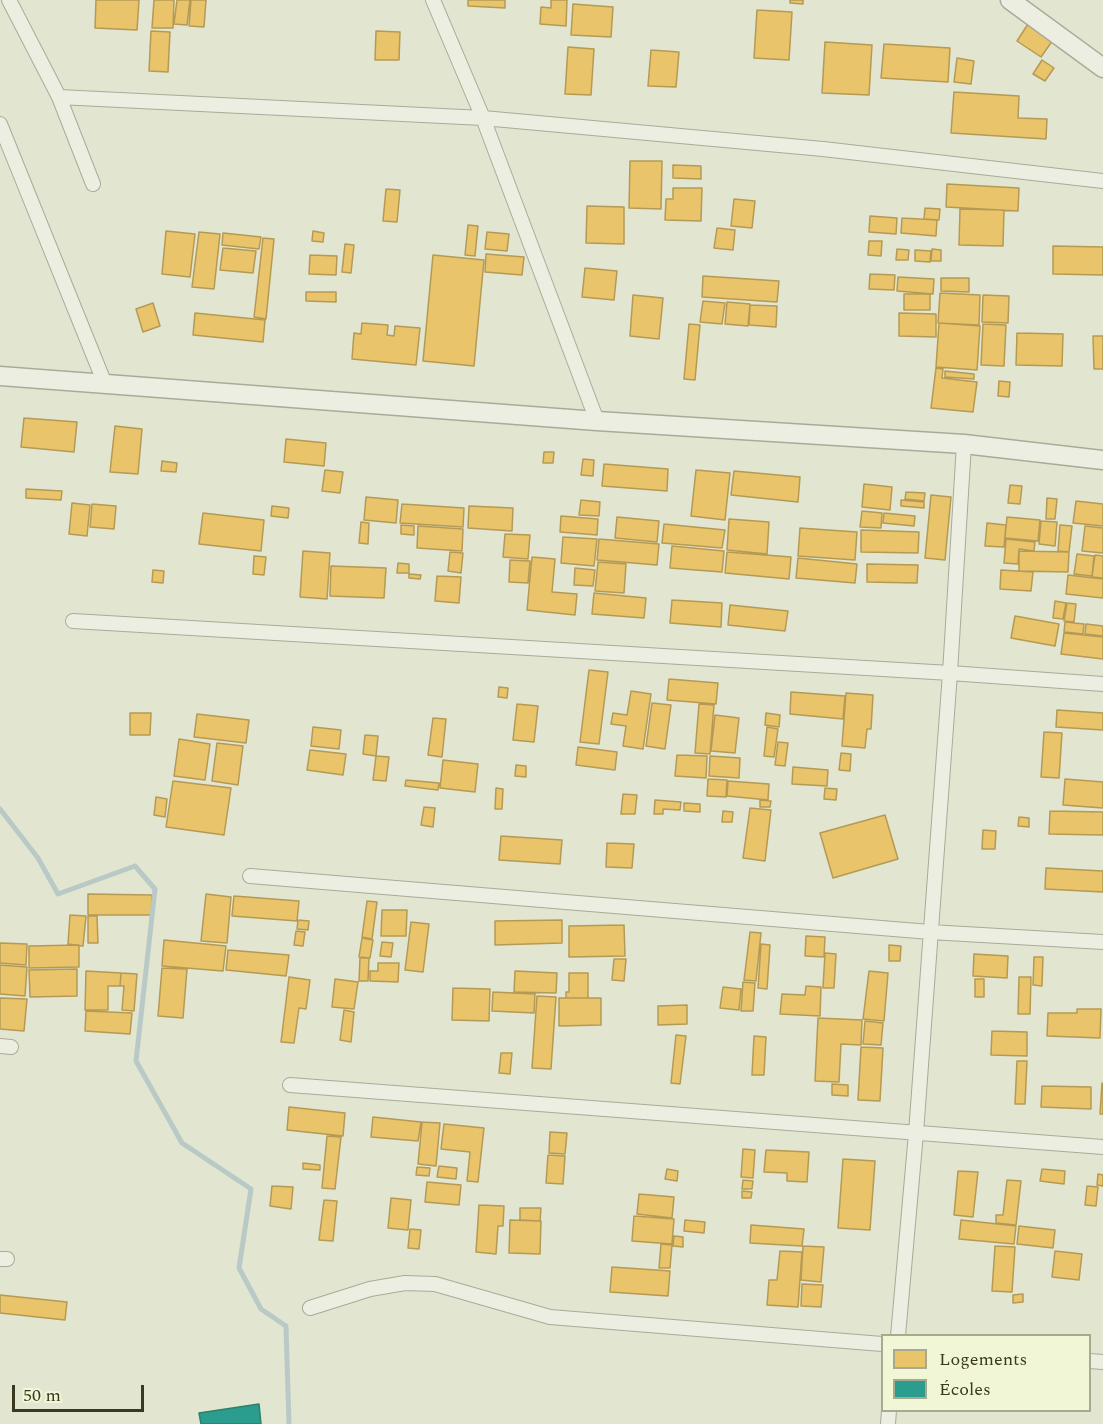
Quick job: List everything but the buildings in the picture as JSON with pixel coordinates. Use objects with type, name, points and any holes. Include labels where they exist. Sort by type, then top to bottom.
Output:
[{"type":"street","points":[[9,0],[59,97],[93,184]]},
{"type":"street","points":[[433,0],[483,118],[597,421]]},
{"type":"street","points":[[1010,0],[1103,68]]},
{"type":"street","points":[[59,97],[483,118],[823,149],[1103,181]]},
{"type":"street","points":[[0,124],[105,384]]},
{"type":"street","points":[[0,376],[597,421],[964,444],[1103,459]]},
{"type":"street","points":[[898,1334],[916,1132],[950,673],[964,444]]},
{"type":"street","points":[[73,621],[1103,684]]},
{"type":"street","points":[[250,876],[930,932],[1103,942]]},
{"type":"street","points":[[290,1085],[1103,1147]]},
{"type":"street","points":[[310,1308],[370,1289],[405,1283],[435,1284],[550,1317],[881,1344]]},
{"type":"waterway","points":[[0,809],[38,858],[58,894],[135,866],[155,889],[136,1061],[182,1143],[251,1189],[239,1268],[261,1309],[286,1326],[289,1424]]}]
